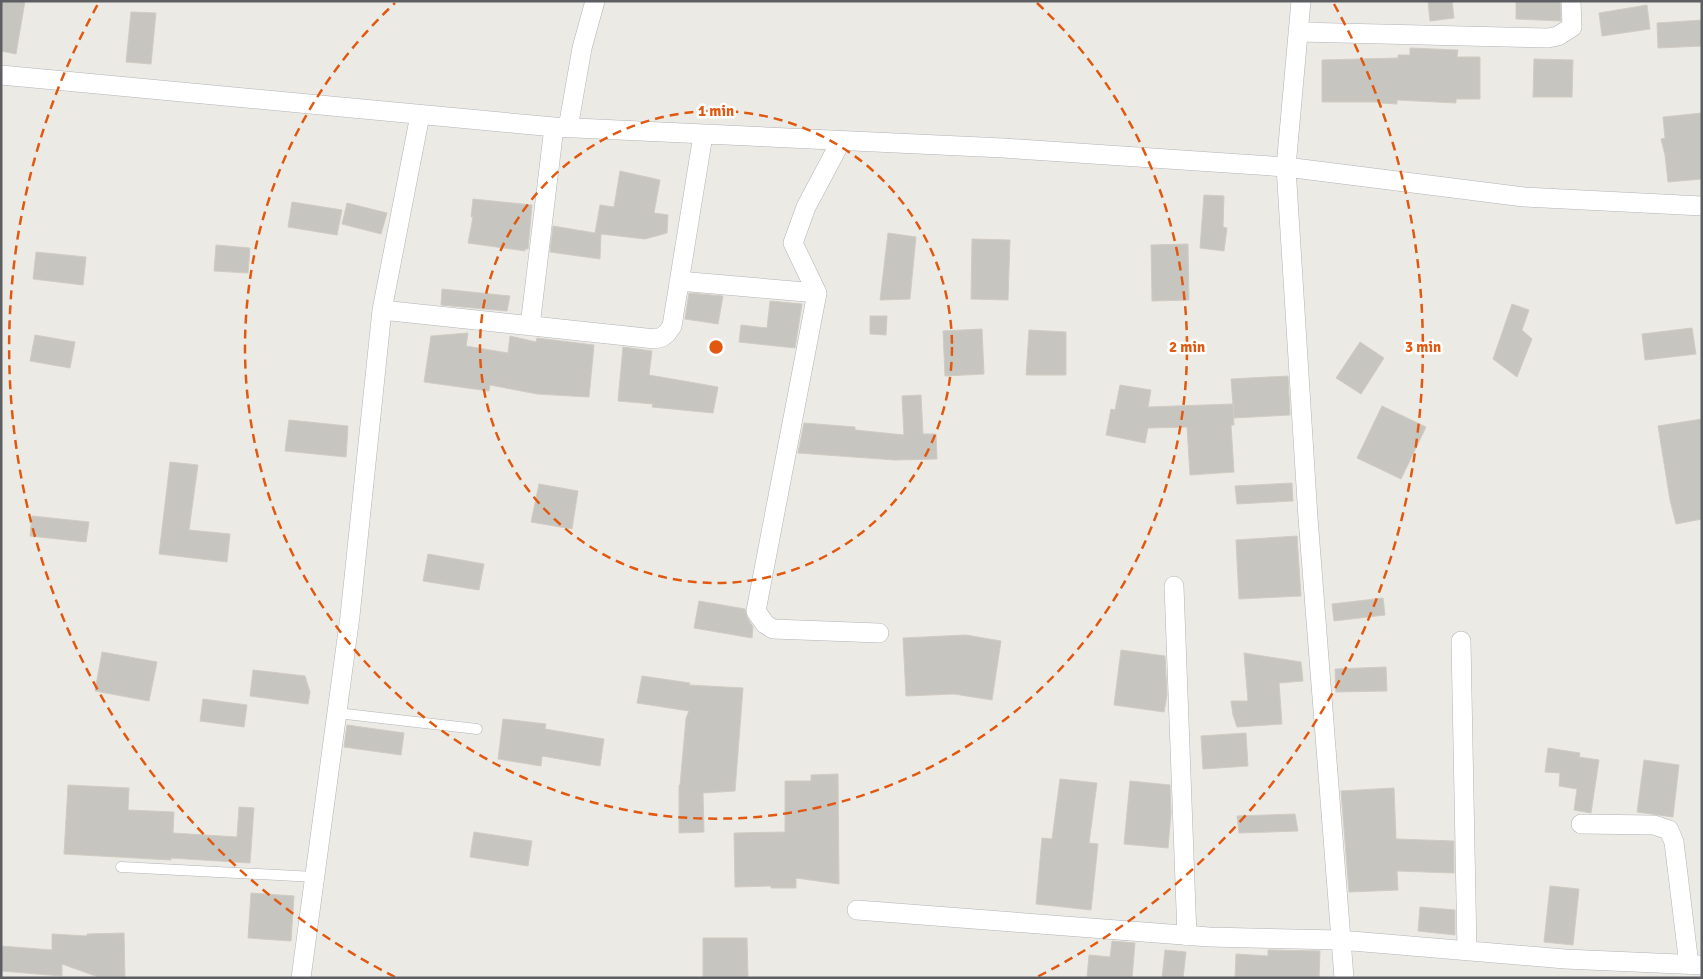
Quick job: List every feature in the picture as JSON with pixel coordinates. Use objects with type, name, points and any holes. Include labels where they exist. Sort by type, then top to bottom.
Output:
[{"type":"street","points":[[530,326],[561,128],[595,1]]},
{"type":"street","points":[[1301,1],[1286,167],[1308,518],[1344,978]]},
{"type":"street","points":[[1298,32],[1548,38],[1558,36],[1572,27],[1571,1]]},
{"type":"street","points":[[1,75],[561,128],[1003,148],[1286,167],[1524,197],[1702,206]]},
{"type":"street","points":[[301,978],[351,606],[382,310],[420,115]]},
{"type":"street","points":[[382,310],[655,339],[662,337],[672,326],[703,135]]},
{"type":"street","points":[[841,141],[806,206],[793,243],[817,293],[756,611],[760,618],[773,629],[879,632]]},
{"type":"street","points":[[679,281],[817,293]]},
{"type":"street","points":[[1174,586],[1187,936]]},
{"type":"street","points":[[1461,641],[1467,951]]},
{"type":"street","points":[[857,910],[1187,936],[1340,940],[1565,959],[1696,965],[1674,842],[1669,830],[1654,825],[1581,824]]},
{"type":"lane","points":[[337,712],[476,729]]},
{"type":"lane","points":[[121,867],[315,876]]},
{"type":"building","points":[[1,1],[25,1],[16,54],[1,51]]},
{"type":"building","points":[[1428,1],[1452,1],[1454,18],[1430,21]]},
{"type":"building","points":[[1516,1],[1560,1],[1561,21],[1516,19]]},
{"type":"building","points":[[1647,5],[1650,29],[1602,36],[1599,13]]},
{"type":"building","points":[[131,12],[156,13],[151,64],[126,62]]},
{"type":"building","points":[[1702,20],[1702,46],[1658,48],[1657,23]]},
{"type":"building","points":[[1410,48],[1458,50],[1457,57],[1480,57],[1480,99],[1456,99],[1456,103],[1397,100],[1397,104],[1381,102],[1322,102],[1322,60],[1398,58],[1398,55],[1410,55]]},
{"type":"building","points":[[1534,59],[1573,60],[1572,97],[1533,97]]},
{"type":"building","points":[[1702,113],[1702,179],[1668,182],[1661,139],[1665,138],[1663,117]]},
{"type":"building","points":[[620,171],[660,180],[654,213],[668,215],[667,233],[645,239],[601,234],[600,259],[550,252],[553,226],[595,233],[600,205],[614,207]]},
{"type":"building","points":[[1204,195],[1224,196],[1223,227],[1227,228],[1224,251],[1200,248]]},
{"type":"building","points":[[473,199],[532,205],[528,249],[525,249],[525,251],[468,243],[473,217],[471,217]]},
{"type":"building","points":[[292,202],[342,210],[337,235],[288,227]]},
{"type":"building","points":[[347,203],[387,213],[381,234],[342,224]]},
{"type":"building","points":[[888,233],[916,237],[910,299],[880,300]]},
{"type":"building","points":[[972,239],[1010,240],[1008,300],[971,299]]},
{"type":"building","points":[[1188,244],[1189,300],[1152,301],[1151,245]]},
{"type":"building","points":[[216,245],[250,248],[248,273],[214,271]]},
{"type":"building","points":[[36,252],[86,257],[83,285],[33,279]]},
{"type":"building","points":[[442,289],[510,296],[507,311],[441,305]]},
{"type":"building","points":[[689,293],[723,296],[718,324],[685,319]]},
{"type":"building","points":[[770,301],[802,304],[795,348],[739,342],[741,325],[767,328]]},
{"type":"building","points":[[1512,304],[1529,310],[1522,330],[1532,339],[1517,377],[1493,359]]},
{"type":"building","points":[[870,316],[887,316],[886,335],[870,334]]},
{"type":"building","points":[[1692,328],[1696,354],[1645,360],[1642,334]]},
{"type":"building","points":[[982,329],[984,374],[945,376],[943,331]]},
{"type":"building","points":[[1029,330],[1066,332],[1066,375],[1026,375]]},
{"type":"building","points":[[468,333],[466,346],[508,353],[510,336],[536,342],[537,338],[594,345],[589,397],[537,394],[490,385],[489,391],[424,382],[431,336]]},
{"type":"building","points":[[35,335],[75,342],[70,368],[30,361]]},
{"type":"building","points":[[1360,342],[1384,358],[1361,394],[1336,378]]},
{"type":"building","points":[[623,347],[652,351],[649,375],[718,387],[713,413],[652,407],[653,404],[618,401]]},
{"type":"building","points":[[1288,376],[1290,415],[1234,418],[1231,379]]},
{"type":"building","points":[[1120,385],[1151,390],[1148,407],[1233,404],[1234,425],[1231,425],[1234,472],[1190,475],[1187,427],[1148,428],[1145,443],[1106,435],[1111,409],[1115,410]]},
{"type":"building","points":[[921,395],[923,434],[936,434],[937,459],[895,460],[798,453],[804,423],[855,427],[855,430],[904,435],[902,396]]},
{"type":"building","points":[[1382,406],[1426,427],[1401,479],[1357,458]]},
{"type":"building","points":[[1702,419],[1702,519],[1676,524],[1670,500],[1658,426]]},
{"type":"building","points":[[289,420],[348,426],[346,457],[285,451]]},
{"type":"building","points":[[170,462],[198,465],[189,530],[230,534],[227,562],[159,554]]},
{"type":"building","points":[[1292,483],[1293,501],[1237,504],[1235,486]]},
{"type":"building","points":[[539,484],[578,491],[572,529],[531,522]]},
{"type":"building","points":[[32,516],[89,522],[86,542],[30,536]]},
{"type":"building","points":[[1297,536],[1301,596],[1239,599],[1236,540]]},
{"type":"building","points":[[428,554],[484,564],[479,590],[423,581]]},
{"type":"building","points":[[1383,598],[1385,615],[1334,621],[1332,604]]},
{"type":"building","points":[[699,601],[745,609],[753,627],[752,638],[694,628]]},
{"type":"building","points":[[966,635],[1001,641],[992,700],[954,694],[906,696],[903,638]]},
{"type":"building","points":[[1121,650],[1165,656],[1167,695],[1164,712],[1114,705]]},
{"type":"building","points":[[102,652],[157,662],[149,701],[95,691]]},
{"type":"building","points":[[1244,653],[1301,662],[1303,681],[1279,683],[1282,724],[1237,727],[1231,701],[1248,701]]},
{"type":"building","points":[[1386,667],[1387,691],[1336,692],[1335,669]]},
{"type":"building","points":[[253,670],[305,676],[310,692],[308,704],[250,696]]},
{"type":"building","points":[[642,676],[690,683],[689,685],[743,688],[735,791],[703,793],[704,832],[679,833],[679,785],[686,718],[689,711],[637,703]]},
{"type":"building","points":[[203,699],[247,705],[244,727],[200,721]]},
{"type":"building","points":[[503,719],[546,724],[545,729],[604,739],[600,766],[542,756],[541,766],[498,759]]},
{"type":"building","points":[[347,725],[404,733],[401,755],[344,747]]},
{"type":"building","points":[[1246,733],[1248,766],[1203,769],[1201,736]]},
{"type":"building","points":[[1548,748],[1580,753],[1579,757],[1599,760],[1591,813],[1574,810],[1577,789],[1559,786],[1560,773],[1545,772]]},
{"type":"building","points":[[1644,760],[1679,765],[1673,817],[1637,812]]},
{"type":"building","points":[[838,774],[839,884],[796,878],[796,888],[771,888],[771,886],[735,887],[734,833],[785,832],[785,781],[811,781],[811,775]]},
{"type":"building","points":[[1060,779],[1097,783],[1089,843],[1098,844],[1091,910],[1036,904],[1042,838],[1052,839]]},
{"type":"building","points":[[1130,781],[1170,785],[1171,813],[1168,848],[1124,844]]},
{"type":"building","points":[[68,785],[129,788],[128,810],[174,812],[173,833],[237,837],[239,807],[254,808],[250,863],[64,854]]},
{"type":"building","points":[[1394,788],[1396,839],[1454,841],[1454,873],[1397,871],[1398,890],[1349,892],[1341,791]]},
{"type":"building","points":[[1295,814],[1298,831],[1239,833],[1237,816]]},
{"type":"building","points":[[474,832],[532,841],[528,866],[470,857]]},
{"type":"building","points":[[1550,886],[1579,889],[1573,945],[1544,942]]},
{"type":"building","points":[[251,893],[294,896],[291,941],[248,938]]},
{"type":"building","points":[[1420,907],[1455,910],[1455,935],[1418,931]]},
{"type":"building","points":[[124,933],[125,978],[101,978],[62,964],[62,976],[1,971],[1,946],[52,950],[52,934],[87,936],[87,934]]},
{"type":"building","points":[[703,938],[747,938],[748,978],[703,978]]},
{"type":"building","points":[[1112,941],[1135,943],[1132,978],[1087,978],[1089,955],[1110,957]]},
{"type":"building","points":[[1165,950],[1186,952],[1183,978],[1162,978]]},
{"type":"building","points":[[1268,950],[1320,951],[1319,978],[1235,978],[1236,954],[1268,956]]}]
